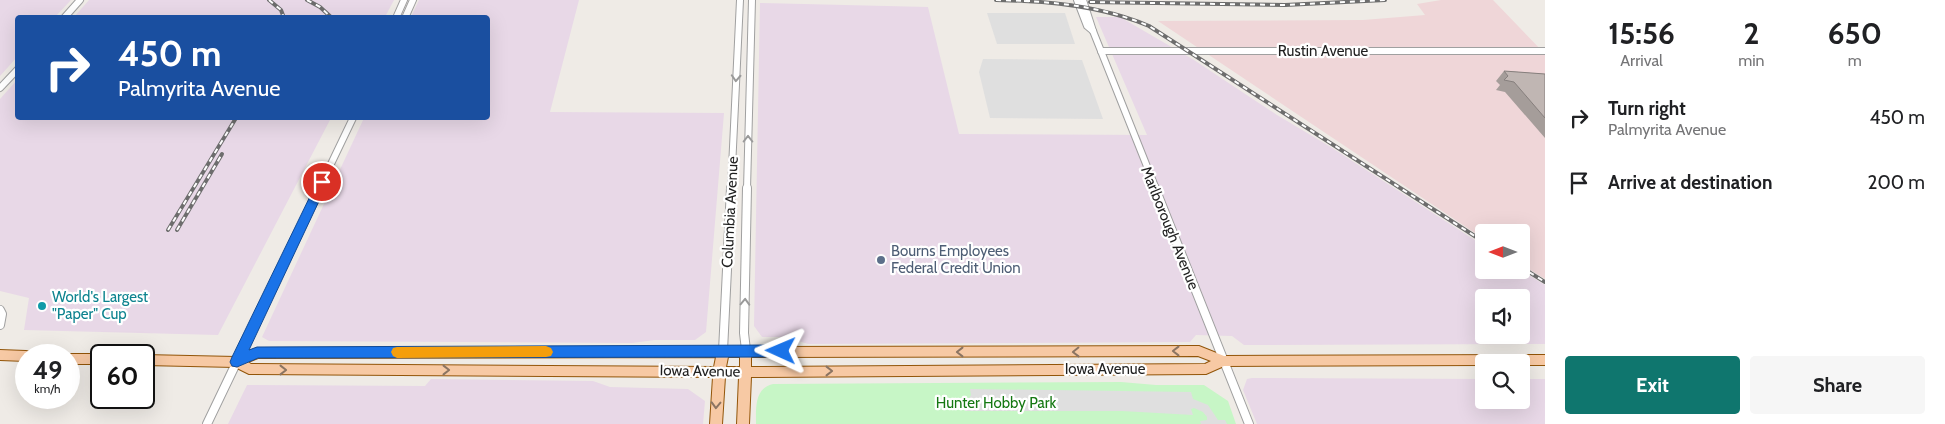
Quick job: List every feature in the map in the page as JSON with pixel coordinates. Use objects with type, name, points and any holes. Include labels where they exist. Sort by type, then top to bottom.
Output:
[{"type":"main road","name":"Iowa Avenue","points":[[155,360],[237,362],[257,353],[746,350],[1200,351],[1223,361],[1545,360]]},
{"type":"main road","name":"Columbia Avenue","points":[[743,424],[746,350]]},
{"type":"main road","name":"Columbia Avenue","points":[[716,424],[719,371],[723,351]]},
{"type":"main road","points":[[0,355],[15,356]]},
{"type":"main road","name":"Iowa Avenue","points":[[237,362],[249,370],[746,372],[1206,369],[1223,361]]},
{"type":"street","points":[[67,15],[80,0]]},
{"type":"street","points":[[397,15],[404,0]]},
{"type":"street","points":[[406,15],[413,0]]},
{"type":"street","name":"Columbia Avenue","points":[[723,351],[740,0]]},
{"type":"street","name":"Columbia Avenue","points":[[746,350],[744,333],[752,0]]},
{"type":"street","name":"Marlborough Avenue","points":[[1077,0],[1087,26],[1093,31]]},
{"type":"street","name":"Marlborough Avenue","points":[[1083,0],[1093,26],[1093,31],[1249,424]]},
{"type":"street","name":"Rustin Avenue","points":[[1101,51],[1545,51]]},
{"type":"street","points":[[737,57],[750,58]]},
{"type":"street","points":[[0,88],[15,72]]},
{"type":"street","points":[[207,424],[352,120]]},
{"type":"street","points":[[732,167],[748,167]]},
{"type":"street","points":[[730,195],[747,196]]},
{"type":"street","points":[[0,310],[2,314],[0,325]]},
{"type":"shaded area","points":[[0,0],[71,0],[57,15],[15,15],[15,59],[0,76]]},
{"type":"shaded area","points":[[89,0],[394,0],[386,15],[76,15]]},
{"type":"shaded area","points":[[419,0],[579,0],[550,112],[724,113],[706,332],[695,340],[655,340],[632,343],[269,341],[262,337],[363,120],[490,120],[490,15],[412,15]]},
{"type":"shaded area","points":[[1441,0],[1493,0],[1545,54],[1545,279],[1530,270],[1530,224],[1475,224],[1475,233],[1158,21],[1363,20],[1425,15],[1417,4]]},
{"type":"shaded area","points":[[760,3],[928,7],[959,134],[1147,135],[1096,17],[1120,17],[1194,60],[1475,240],[1475,279],[1530,279],[1530,276],[1545,285],[1545,344],[1244,345],[1232,336],[1196,335],[1190,342],[808,344],[786,337],[762,337],[754,326]]},
{"type":"shaded area","points":[[987,13],[1065,13],[1075,44],[997,44]]},
{"type":"shaded area","points":[[983,59],[1082,60],[1103,119],[990,118],[979,72]]},
{"type":"shaded area","points":[[15,82],[15,120],[330,120],[218,335],[24,330],[29,298],[0,291],[0,99]]},
{"type":"shaded area","points":[[431,379],[593,381],[610,387],[688,389],[705,401],[703,424],[228,424],[247,385],[425,386]]},
{"type":"shaded area","points":[[1247,379],[1475,379],[1475,409],[1530,409],[1530,379],[1545,379],[1545,424],[1257,424],[1243,390]]},
{"type":"shaded area","points":[[970,389],[1191,392],[1193,399],[1208,405],[1218,420],[1225,420],[1227,424],[1201,424],[1200,421],[1207,420],[1207,417],[1203,412],[1194,408],[1191,409],[1193,415],[1122,411],[965,411],[965,405],[971,395]]},
{"type":"green space","name":"Hunter Hobby Park","points":[[1121,382],[1156,385],[1204,385],[1228,401],[1236,424],[756,424],[756,406],[759,394],[767,386],[773,384]]},
{"type":"building","points":[[1504,71],[1545,74],[1545,118],[1514,82],[1504,80],[1508,76]]},
{"type":"railway","points":[[269,0],[281,10],[283,15]]},
{"type":"railway","points":[[307,0],[320,7],[329,15]]},
{"type":"railway","points":[[996,0],[1030,1]]},
{"type":"railway","points":[[1090,2],[1285,5],[1385,0]]},
{"type":"railway","points":[[1024,1],[1088,8],[1119,15],[1149,26],[1475,236]]},
{"type":"railway","points":[[168,230],[235,120]]},
{"type":"railway","points":[[177,230],[222,154]]},
{"type":"railway","points":[[1530,273],[1545,282]]},
{"type":"slow traffic","points":[[397,352],[546,352]]},
{"type":"place","name":"Bourns Employees Federal Credit Union","points":[[881,260]]},
{"type":"place","name":"World's Largest \"Paper\" Cup","points":[[42,306]]},
{"type":"route","points":[[322,182],[237,362],[257,353],[781,351]]}]
